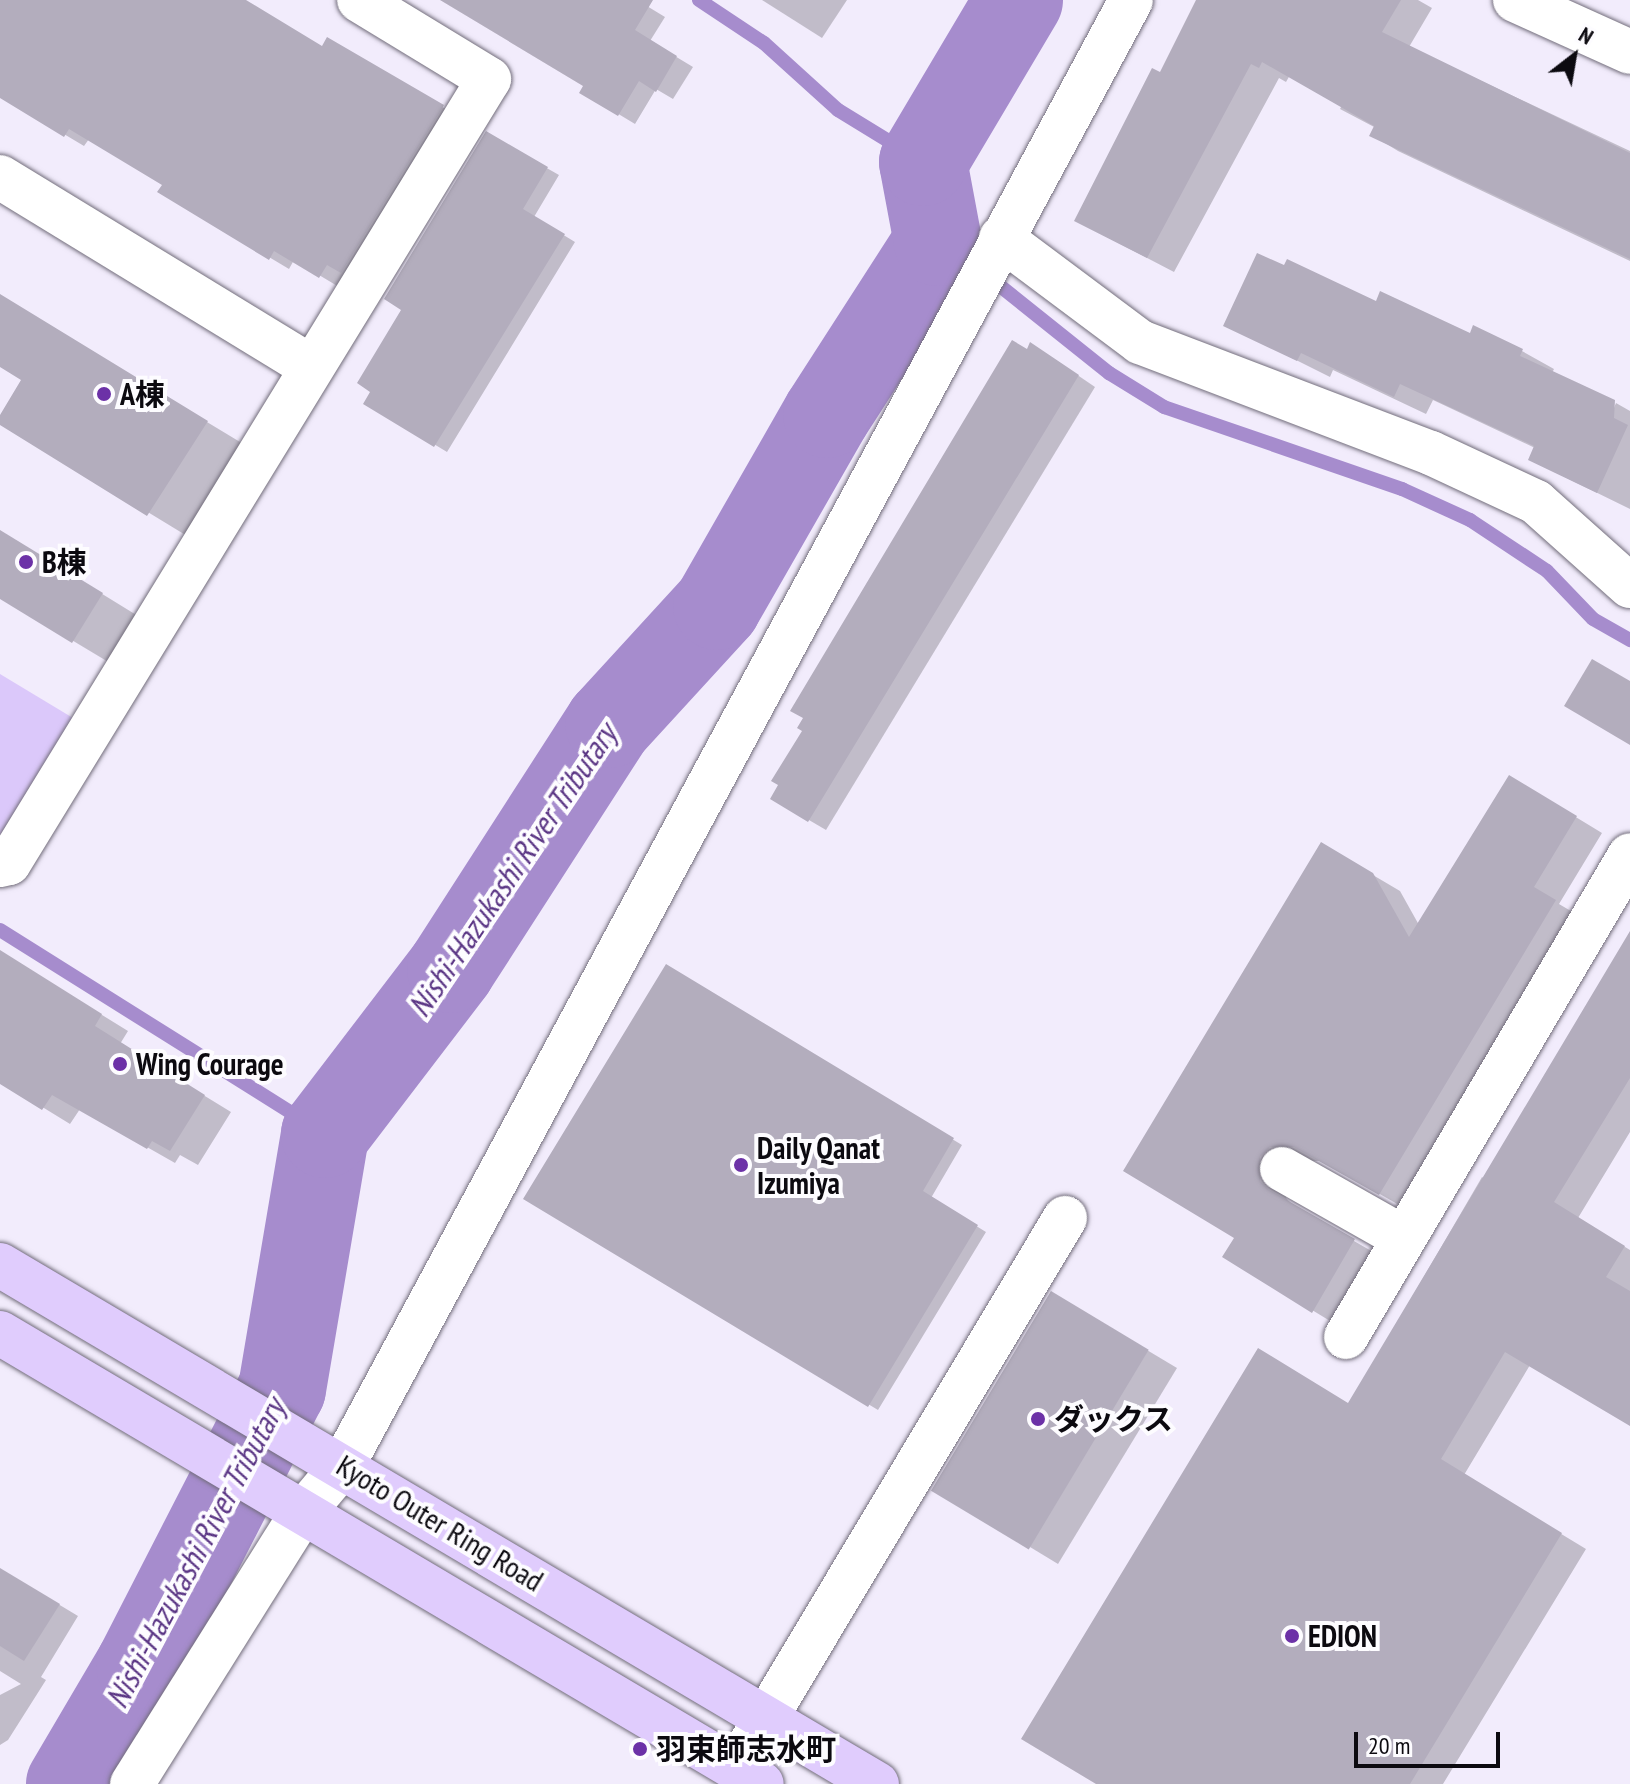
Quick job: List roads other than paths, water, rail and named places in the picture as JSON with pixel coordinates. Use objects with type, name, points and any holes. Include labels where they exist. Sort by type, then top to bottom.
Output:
[{"type":"main road","name":"Kyoto Outer Ring Road","points":[[0,1265],[767,1715],[877,1784]]},
{"type":"main road","name":"Kyoto Outer Ring Road","points":[[0,1333],[285,1505],[749,1776]]},
{"type":"street","points":[[0,865],[9,863],[489,79],[359,0]]},
{"type":"street","points":[[132,1784],[285,1505],[343,1465],[1131,0]]},
{"type":"street","points":[[1515,0],[1630,52]]},
{"type":"street","points":[[0,177],[311,367]]},
{"type":"street","points":[[990,259],[1140,342],[1431,453],[1536,502],[1630,586]]},
{"type":"street","points":[[1346,1337],[1630,855]]},
{"type":"street","points":[[1282,1169],[1404,1238]]},
{"type":"street","points":[[749,1776],[767,1715],[1065,1218]]},
{"type":"waterway","points":[[699,0],[764,43],[838,110],[923,162]]},
{"type":"waterway","name":"Nishi-Hazukashi River Tributary","points":[[70,1784],[140,1665],[282,1389],[325,1134],[451,969],[609,724],[717,606],[827,414],[938,242],[923,162],[1019,0]]},
{"type":"waterway","points":[[938,242],[960,254],[1109,373],[1164,407],[1402,489],[1470,520],[1547,571],[1593,619],[1630,640]]},
{"type":"waterway","points":[[0,930],[325,1134]]},
{"type":"place","name":"A棟","points":[[104,394]]},
{"type":"place","name":"B棟","points":[[26,562]]},
{"type":"place","name":"Wing Courage","points":[[120,1064]]},
{"type":"place","name":"Daily Qanat Izumiya","points":[[741,1165]]},
{"type":"place","name":"ダックス","points":[[1038,1419]]},
{"type":"place","name":"EDION","points":[[1292,1636]]},
{"type":"place","name":"羽束師志水町","points":[[640,1749]]}]
